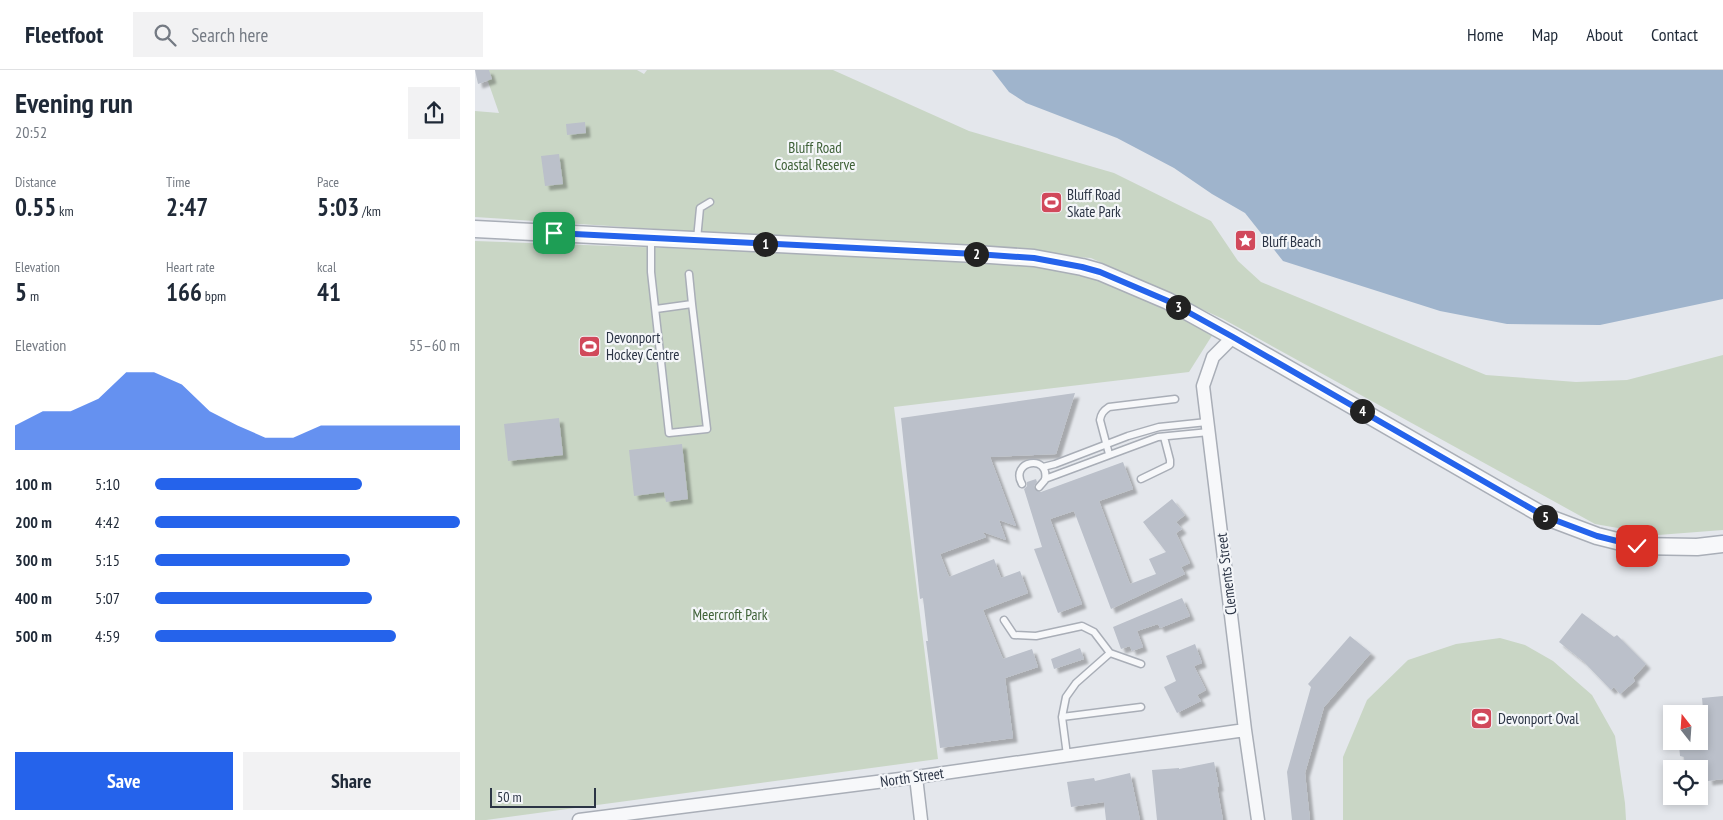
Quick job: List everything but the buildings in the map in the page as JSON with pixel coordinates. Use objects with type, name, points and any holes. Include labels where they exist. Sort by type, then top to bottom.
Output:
[{"type":"street","points":[[475,229],[976,254],[1034,258],[1100,272],[1168,301],[1544,516],[1597,536],[1637,546],[1697,547],[1723,544]]},
{"type":"street","name":"Clements Street","points":[[1233,337],[1213,357],[1203,386],[1245,730],[1258,820]]},
{"type":"street","name":"North Street","points":[[579,820],[916,777],[1245,730]]},
{"type":"street","points":[[916,777],[921,820]]},
{"type":"lane","points":[[697,240],[700,208],[710,202]]},
{"type":"lane","points":[[651,238],[651,272],[669,433],[707,429],[689,274]]},
{"type":"lane","points":[[655,309],[692,304]]},
{"type":"lane","points":[[1109,454],[1100,420],[1104,410],[1109,407],[1175,399]]},
{"type":"lane","points":[[1039,487],[1045,479],[1141,442],[1208,427]]},
{"type":"lane","points":[[1043,467],[1128,436],[1159,428],[1208,427]]},
{"type":"lane","points":[[1141,479],[1169,465],[1170,460],[1164,436]]},
{"type":"lane","points":[[1022,484],[1019,475],[1026,464],[1035,463],[1043,467],[1045,479]]},
{"type":"lane","points":[[1004,620],[1014,635],[1036,636],[1082,626],[1094,632],[1110,653],[1141,664]]},
{"type":"lane","points":[[1067,755],[1062,717],[1066,698],[1076,683],[1110,653]]},
{"type":"lane","points":[[1062,717],[1141,707]]},
{"type":"green space","name":"Bluff Road Coastal Reserve","points":[[484,70],[637,70],[644,74],[647,70],[833,70],[969,131],[1114,173],[1211,221],[1238,261],[1261,282],[1486,375],[1576,382],[1627,380],[1723,355],[1723,530],[1658,535],[1595,524],[1223,319],[1091,258],[475,217],[475,111],[499,113]]},
{"type":"green space","name":"Meercroft Park","points":[[475,241],[723,250],[1079,267],[1213,334],[1189,372],[894,407],[938,759],[475,820]]},
{"type":"green space","name":"Devonport Oval","points":[[1500,638],[1525,645],[1553,661],[1592,695],[1615,736],[1626,820],[1343,820],[1343,757],[1367,700],[1408,660],[1456,644]]},
{"type":"water","points":[[992,70],[1723,70],[1723,299],[1600,325],[1507,324],[1440,311],[1283,261],[1245,213],[1212,194],[1174,168],[1117,138],[1026,103],[1009,92]]},
{"type":"place","name":"Bluff Road Skate Park","points":[[1051,203]]},
{"type":"place","name":"Bluff Beach","points":[[1246,241]]},
{"type":"place","name":"Devonport Hockey Centre","points":[[590,346]]},
{"type":"place","name":"Devonport Oval","points":[[1482,718]]},
{"type":"route","points":[[554,233],[1034,258],[1100,272],[1168,301],[1544,516],[1597,536],[1637,546]]}]
